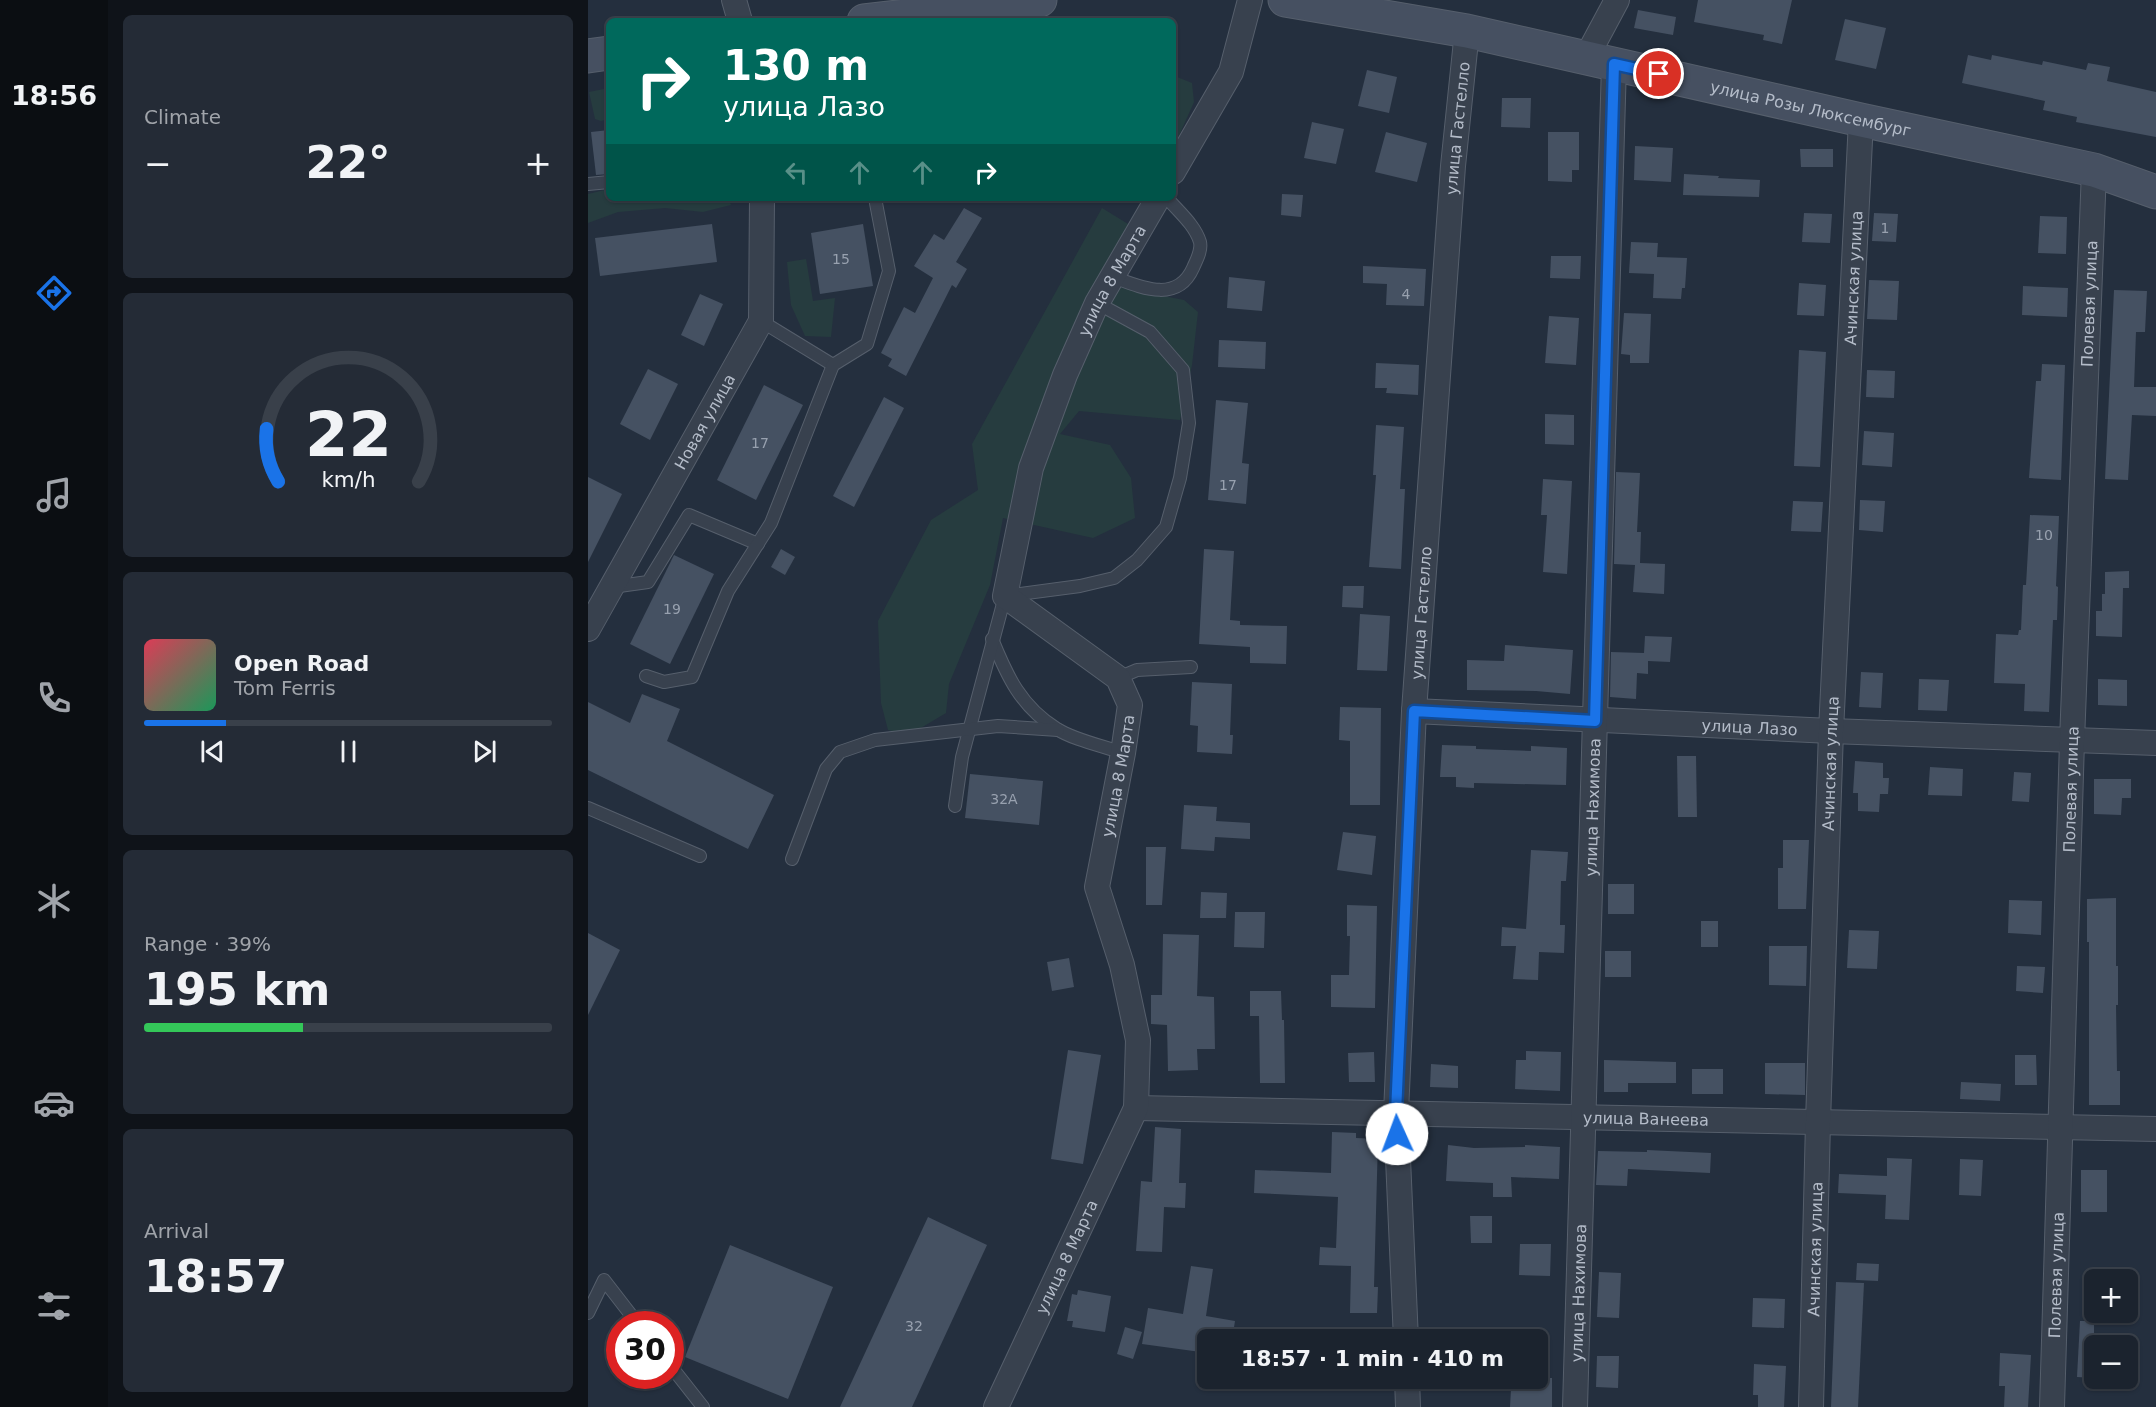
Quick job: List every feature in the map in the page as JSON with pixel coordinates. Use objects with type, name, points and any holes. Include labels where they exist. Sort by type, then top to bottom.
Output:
[{"type":"street","points":[[734,0],[739,18]]},
{"type":"street","points":[[884,18],[985,3],[1040,0]]},
{"type":"street","points":[[1176,167],[1232,72],[1250,0]]},
{"type":"street","name":"улица Розы Люксембург","points":[[1285,0],[1467,31],[2094,171],[2156,192]]},
{"type":"street","points":[[1600,61],[1617,0]]},
{"type":"street","name":"улица Гастелло","points":[[1406,1329],[1396,1113],[1414,711],[1453,166],[1467,31]]},
{"type":"street","points":[[588,56],[606,53]]},
{"type":"street","name":"улица Нахимова","points":[[1575,1407],[1595,721],[1600,61]]},
{"type":"street","name":"Ачинская улица","points":[[1811,1407],[1831,732],[1861,120]]},
{"type":"street","name":"Полевая улица","points":[[2052,1407],[2072,741],[2094,171]]},
{"type":"street","name":"Новая улица","points":[[588,629],[761,321],[762,201]]},
{"type":"street","name":"улица 8 Марта","points":[[1005,596],[1031,468],[1065,375],[1097,303],[1156,201]]},
{"type":"street","points":[[1005,596],[1118,678]]},
{"type":"street","name":"улица 8 Марта","points":[[996,1407],[1136,1108],[1138,1040],[1122,965],[1097,887],[1124,753],[1130,705],[1118,678]]},
{"type":"street","name":"улица Лазо","points":[[1414,711],[1831,732],[2156,743]]},
{"type":"street","name":"улица Ванеева","points":[[1136,1108],[2156,1129]]},
{"type":"street","points":[[1407,1389],[1408,1407]]},
{"type":"lane","points":[[588,184],[606,182]]},
{"type":"lane","points":[[646,676],[664,682],[692,677],[728,591],[771,523],[833,365],[867,344],[889,271],[876,201]]},
{"type":"lane","points":[[1113,277],[1161,291],[1180,286],[1190,274],[1198,256],[1200,244],[1193,228],[1170,201]]},
{"type":"lane","points":[[955,806],[962,757],[1005,596],[1080,586],[1114,578],[1137,560],[1166,527],[1180,478],[1189,423],[1183,370],[1150,332],[1097,303]]},
{"type":"lane","points":[[761,321],[833,365]]},
{"type":"lane","points":[[612,587],[648,582],[689,515],[758,544]]},
{"type":"lane","points":[[992,639],[1009,680],[1031,709],[1058,730]]},
{"type":"lane","points":[[1118,678],[1137,670],[1191,667]]},
{"type":"lane","points":[[792,859],[826,769],[840,752],[875,740],[999,726],[1058,730],[1124,753]]},
{"type":"lane","points":[[588,808],[620,824],[700,856]]},
{"type":"lane","points":[[588,1313],[604,1280],[628,1311]]},
{"type":"lane","points":[[684,1383],[703,1407]]},
{"type":"green space","points":[[1176,77],[1192,83],[1194,102],[1176,142]]},
{"type":"green space","points":[[606,89],[606,120],[595,119],[589,92]]},
{"type":"green space","points":[[606,190],[606,201],[729,201],[731,205],[703,212],[665,208],[618,212],[588,223],[588,194]]},
{"type":"green space","points":[[1102,208],[1133,227],[1102,284],[1184,300],[1198,312],[1192,365],[1180,420],[1079,411],[1060,434],[1110,445],[1131,478],[1135,518],[1093,538],[1003,518],[990,585],[949,684],[946,713],[909,735],[888,730],[881,703],[878,621],[931,520],[978,490],[972,444]]},
{"type":"green space","points":[[806,259],[813,301],[835,298],[831,337],[805,336],[791,305],[787,262]]},
{"type":"building","points":[[1698,0],[1792,0],[1782,44],[1763,40],[1764,35],[1694,22]]},
{"type":"building","points":[[1638,10],[1676,17],[1673,35],[1634,28]]},
{"type":"building","points":[[1845,19],[1886,28],[1876,69],[1835,60]]},
{"type":"building","points":[[1968,55],[1991,60],[1992,55],[2042,65],[2043,61],[2086,70],[2088,63],[2110,67],[2107,81],[2156,92],[2156,137],[2076,122],[2077,117],[2043,110],[2045,101],[1962,83]]},
{"type":"building","points":[[1367,70],[1397,77],[1389,113],[1358,106]]},
{"type":"building","points":[[1502,98],[1531,98],[1530,128],[1501,127]]},
{"type":"building","points":[[1312,122],[1344,129],[1336,164],[1304,158]]},
{"type":"building","points":[[606,130],[606,174],[596,175],[591,132]]},
{"type":"building","points":[[1386,132],[1427,143],[1417,182],[1375,172]]},
{"type":"building","points":[[1548,132],[1579,132],[1579,170],[1572,170],[1572,182],[1548,181]]},
{"type":"building","points":[[1635,146],[1673,148],[1671,182],[1634,180]]},
{"type":"building","points":[[1800,149],[1833,149],[1833,167],[1801,167]]},
{"type":"building","points":[[1684,174],[1760,180],[1759,197],[1683,195]]},
{"type":"building","points":[[1282,194],[1303,195],[1301,217],[1281,215]]},
{"type":"building","points":[[964,208],[982,218],[956,262],[967,269],[956,288],[952,285],[906,376],[888,366],[892,359],[881,353],[904,307],[915,313],[933,278],[914,266],[934,234],[944,240]]},
{"type":"building","points":[[1804,213],[1832,214],[1830,243],[1802,242]]},
{"type":"building","points":[[1874,213],[1898,214],[1896,242],[1872,241]]},
{"type":"building","points":[[2040,216],[2067,217],[2066,254],[2038,253]]},
{"type":"building","points":[[712,224],[717,262],[600,276],[595,238]]},
{"type":"building","points":[[863,224],[873,286],[820,294],[811,233]]},
{"type":"building","points":[[1631,242],[1658,243],[1657,257],[1687,258],[1685,288],[1682,288],[1681,299],[1653,298],[1654,274],[1629,273]]},
{"type":"building","points":[[1551,256],[1581,256],[1580,279],[1550,278]]},
{"type":"building","points":[[1363,266],[1426,269],[1424,306],[1386,305],[1387,284],[1363,283]]},
{"type":"building","points":[[1229,277],[1265,281],[1262,311],[1227,308]]},
{"type":"building","points":[[1869,280],[1899,281],[1897,320],[1867,319]]},
{"type":"building","points":[[1799,283],[1826,285],[1824,316],[1797,315]]},
{"type":"building","points":[[2023,286],[2068,288],[2067,317],[2022,315]]},
{"type":"building","points":[[2114,290],[2147,291],[2145,332],[2136,332],[2134,387],[2156,387],[2156,416],[2132,415],[2128,480],[2105,479]]},
{"type":"building","points":[[700,294],[723,304],[704,346],[681,335]]},
{"type":"building","points":[[1624,313],[1651,314],[1649,363],[1630,363],[1630,355],[1621,354]]},
{"type":"building","points":[[1549,316],[1579,318],[1576,365],[1545,363]]},
{"type":"building","points":[[1219,340],[1266,342],[1265,369],[1218,367]]},
{"type":"building","points":[[1799,350],[1826,352],[1820,467],[1794,466]]},
{"type":"building","points":[[1376,363],[1419,365],[1418,395],[1386,393],[1387,388],[1375,388]]},
{"type":"building","points":[[2042,364],[2065,365],[2061,480],[2029,478],[2036,381],[2041,381]]},
{"type":"building","points":[[648,369],[678,384],[650,440],[620,424]]},
{"type":"building","points":[[1867,370],[1895,371],[1894,398],[1866,397]]},
{"type":"building","points":[[764,385],[803,405],[756,500],[717,480]]},
{"type":"building","points":[[884,397],[904,408],[854,507],[833,496]]},
{"type":"building","points":[[1216,400],[1248,403],[1242,463],[1249,464],[1246,504],[1208,500]]},
{"type":"building","points":[[1545,414],[1574,415],[1574,445],[1545,444]]},
{"type":"building","points":[[1376,425],[1404,427],[1400,489],[1405,489],[1401,569],[1369,567],[1376,475],[1373,475]]},
{"type":"building","points":[[1864,431],[1894,433],[1892,467],[1862,465]]},
{"type":"building","points":[[1616,472],[1640,473],[1637,532],[1641,532],[1640,563],[1665,564],[1664,594],[1633,592],[1635,565],[1614,564]]},
{"type":"building","points":[[588,477],[622,494],[588,562]]},
{"type":"building","points":[[1543,479],[1572,481],[1567,574],[1543,572],[1547,515],[1541,515]]},
{"type":"building","points":[[1860,500],[1885,501],[1883,532],[1859,530]]},
{"type":"building","points":[[1793,501],[1823,502],[1821,532],[1791,531]]},
{"type":"building","points":[[2030,515],[2059,516],[2057,620],[2053,620],[2049,712],[2024,711],[2025,684],[1994,683],[1996,634],[2018,635],[2021,630]]},
{"type":"building","points":[[781,549],[795,557],[785,575],[771,567]]},
{"type":"building","points":[[1204,549],[1234,551],[1230,620],[1240,621],[1240,625],[1287,626],[1286,664],[1250,663],[1250,647],[1199,644]]},
{"type":"building","points":[[674,555],[714,574],[670,664],[630,644]]},
{"type":"building","points":[[2129,571],[2129,588],[2123,588],[2122,637],[2096,636],[2096,611],[2102,611],[2105,572]]},
{"type":"building","points":[[1343,586],[1364,586],[1363,608],[1342,607]]},
{"type":"building","points":[[1360,614],[1390,616],[1387,671],[1357,670]]},
{"type":"building","points":[[1645,636],[1672,637],[1670,662],[1648,661],[1648,674],[1637,673],[1636,699],[1610,697],[1611,652],[1644,653]]},
{"type":"building","points":[[1505,645],[1573,650],[1570,694],[1467,690],[1467,660],[1504,661]]},
{"type":"building","points":[[1861,672],[1883,673],[1881,708],[1859,707]]},
{"type":"building","points":[[1919,679],[1949,680],[1947,711],[1918,710]]},
{"type":"building","points":[[2098,679],[2127,680],[2127,706],[2098,705]]},
{"type":"building","points":[[1192,682],[1232,684],[1230,735],[1233,735],[1232,754],[1197,752],[1198,726],[1190,725]]},
{"type":"building","points":[[642,694],[680,709],[667,741],[774,795],[748,849],[588,770],[588,702],[630,723]]},
{"type":"building","points":[[1340,707],[1381,708],[1380,805],[1350,805],[1350,741],[1339,740]]},
{"type":"building","points":[[1442,745],[1531,751],[1531,746],[1567,748],[1566,785],[1474,783],[1474,788],[1456,787],[1456,777],[1440,777]]},
{"type":"building","points":[[1677,756],[1696,756],[1697,817],[1678,817]]},
{"type":"building","points":[[1855,761],[1883,763],[1883,778],[1889,778],[1888,794],[1880,794],[1879,812],[1858,811],[1858,793],[1853,793]]},
{"type":"building","points":[[1930,767],[1963,769],[1962,796],[1928,795]]},
{"type":"building","points":[[2014,772],[2031,773],[2029,802],[2012,801]]},
{"type":"building","points":[[970,774],[1043,781],[1039,825],[965,818]]},
{"type":"building","points":[[2094,779],[2131,779],[2131,798],[2122,798],[2121,815],[2094,814]]},
{"type":"building","points":[[1184,805],[1217,807],[1216,821],[1250,823],[1250,839],[1215,837],[1214,851],[1181,849]]},
{"type":"building","points":[[1343,832],[1376,836],[1372,875],[1337,870]]},
{"type":"building","points":[[1783,840],[1809,840],[1806,909],[1778,909],[1778,868],[1783,868]]},
{"type":"building","points":[[1146,847],[1166,847],[1162,905],[1146,905]]},
{"type":"building","points":[[1531,850],[1568,852],[1566,881],[1561,881],[1560,925],[1565,925],[1564,953],[1539,952],[1538,980],[1513,979],[1516,946],[1501,946],[1502,927],[1526,929]]},
{"type":"building","points":[[1608,884],[1634,884],[1634,914],[1608,914]]},
{"type":"building","points":[[1201,892],[1227,893],[1226,918],[1200,918]]},
{"type":"building","points":[[2116,898],[2117,1071],[2120,1071],[2120,1105],[2089,1105],[2087,899]]},
{"type":"building","points":[[2009,900],[2042,901],[2041,935],[2008,933]]},
{"type":"building","points":[[1347,905],[1377,906],[1375,1008],[1331,1007],[1331,975],[1349,975],[1350,936],[1347,936]]},
{"type":"building","points":[[1235,912],[1265,912],[1264,948],[1234,947]]},
{"type":"building","points":[[1701,921],[1718,921],[1718,947],[1701,947]]},
{"type":"building","points":[[1849,930],[1879,931],[1877,969],[1847,968]]},
{"type":"building","points":[[588,933],[620,950],[588,1015]]},
{"type":"building","points":[[1163,934],[1199,935],[1197,996],[1214,997],[1215,1049],[1197,1049],[1198,1070],[1168,1071],[1167,1025],[1151,1024],[1151,995],[1162,995]]},
{"type":"building","points":[[1769,946],[1807,946],[1806,986],[1769,985]]},
{"type":"building","points":[[1605,951],[1631,951],[1631,977],[1605,977]]},
{"type":"building","points":[[1069,958],[1074,987],[1052,991],[1047,962]]},
{"type":"building","points":[[2017,966],[2045,967],[2043,993],[2016,991]]},
{"type":"building","points":[[1250,991],[1281,991],[1285,1083],[1260,1083],[1259,1016],[1250,1016]]},
{"type":"building","points":[[1068,1050],[1101,1055],[1083,1164],[1051,1159]]},
{"type":"building","points":[[1526,1051],[1561,1052],[1560,1091],[1515,1089],[1516,1060],[1526,1060]]},
{"type":"building","points":[[1374,1052],[1375,1082],[1349,1082],[1348,1053]]},
{"type":"building","points":[[2015,1055],[2036,1055],[2037,1085],[2015,1085]]},
{"type":"building","points":[[1604,1060],[1676,1062],[1676,1083],[1628,1083],[1628,1092],[1604,1092]]},
{"type":"building","points":[[1765,1063],[1805,1063],[1805,1095],[1765,1094]]},
{"type":"building","points":[[1431,1064],[1458,1066],[1458,1088],[1430,1087]]},
{"type":"building","points":[[1692,1069],[1723,1069],[1723,1094],[1692,1094]]},
{"type":"building","points":[[1961,1082],[2001,1084],[2000,1101],[1960,1099]]},
{"type":"building","points":[[1155,1127],[1181,1129],[1179,1183],[1186,1183],[1185,1208],[1164,1207],[1162,1252],[1136,1251],[1141,1181],[1152,1182]]},
{"type":"building","points":[[1332,1132],[1356,1133],[1356,1138],[1378,1139],[1374,1287],[1378,1287],[1377,1313],[1350,1313],[1351,1266],[1319,1265],[1320,1247],[1336,1248],[1338,1197],[1254,1193],[1255,1170],[1331,1173]]},
{"type":"building","points":[[1448,1145],[1474,1148],[1525,1147],[1525,1145],[1560,1147],[1559,1179],[1511,1177],[1512,1197],[1493,1197],[1493,1183],[1446,1181]]},
{"type":"building","points":[[1647,1150],[1711,1153],[1710,1173],[1628,1169],[1627,1186],[1596,1185],[1598,1151],[1647,1152]]},
{"type":"building","points":[[1887,1158],[1912,1159],[1909,1220],[1885,1219],[1886,1195],[1838,1193],[1839,1174],[1887,1176]]},
{"type":"building","points":[[1960,1159],[1983,1160],[1981,1196],[1959,1195]]},
{"type":"building","points":[[2081,1170],[2107,1170],[2107,1212],[2081,1212]]},
{"type":"building","points":[[1470,1216],[1492,1216],[1492,1243],[1471,1243]]},
{"type":"building","points":[[928,1217],[987,1245],[912,1407],[840,1407]]},
{"type":"building","points":[[1520,1244],[1551,1244],[1550,1276],[1519,1275]]},
{"type":"building","points":[[730,1245],[833,1287],[788,1399],[685,1357]]},
{"type":"building","points":[[1857,1263],[1879,1264],[1878,1281],[1856,1280]]},
{"type":"building","points":[[1191,1266],[1213,1269],[1206,1316],[1235,1321],[1234,1329],[1197,1329],[1197,1352],[1142,1344],[1148,1308],[1183,1314]]},
{"type":"building","points":[[1599,1272],[1621,1273],[1619,1318],[1597,1317]]},
{"type":"building","points":[[1836,1282],[1864,1283],[1858,1407],[1831,1407]]},
{"type":"building","points":[[1078,1290],[1111,1296],[1105,1332],[1072,1327],[1073,1321],[1067,1321],[1072,1294],[1077,1295]]},
{"type":"building","points":[[1753,1298],[1785,1299],[1784,1328],[1752,1327]]},
{"type":"building","points":[[2080,1321],[2094,1323],[2094,1335],[2084,1335],[2084,1377],[2077,1377]]},
{"type":"building","points":[[1125,1327],[1142,1332],[1133,1359],[1117,1354]]},
{"type":"building","points":[[2000,1353],[2031,1355],[2028,1407],[2004,1407],[2005,1386],[1999,1386]]},
{"type":"building","points":[[1597,1356],[1619,1356],[1618,1388],[1596,1387]]},
{"type":"building","points":[[1754,1364],[1786,1366],[1784,1407],[1758,1407],[1758,1395],[1753,1395]]},
{"type":"building","points":[[1548,1378],[1552,1378],[1552,1407],[1510,1407],[1511,1389],[1548,1389]]},
{"type":"route","points":[[1397,1134],[1396,1113],[1414,711],[1595,721],[1614,64],[1659,74]]}]
